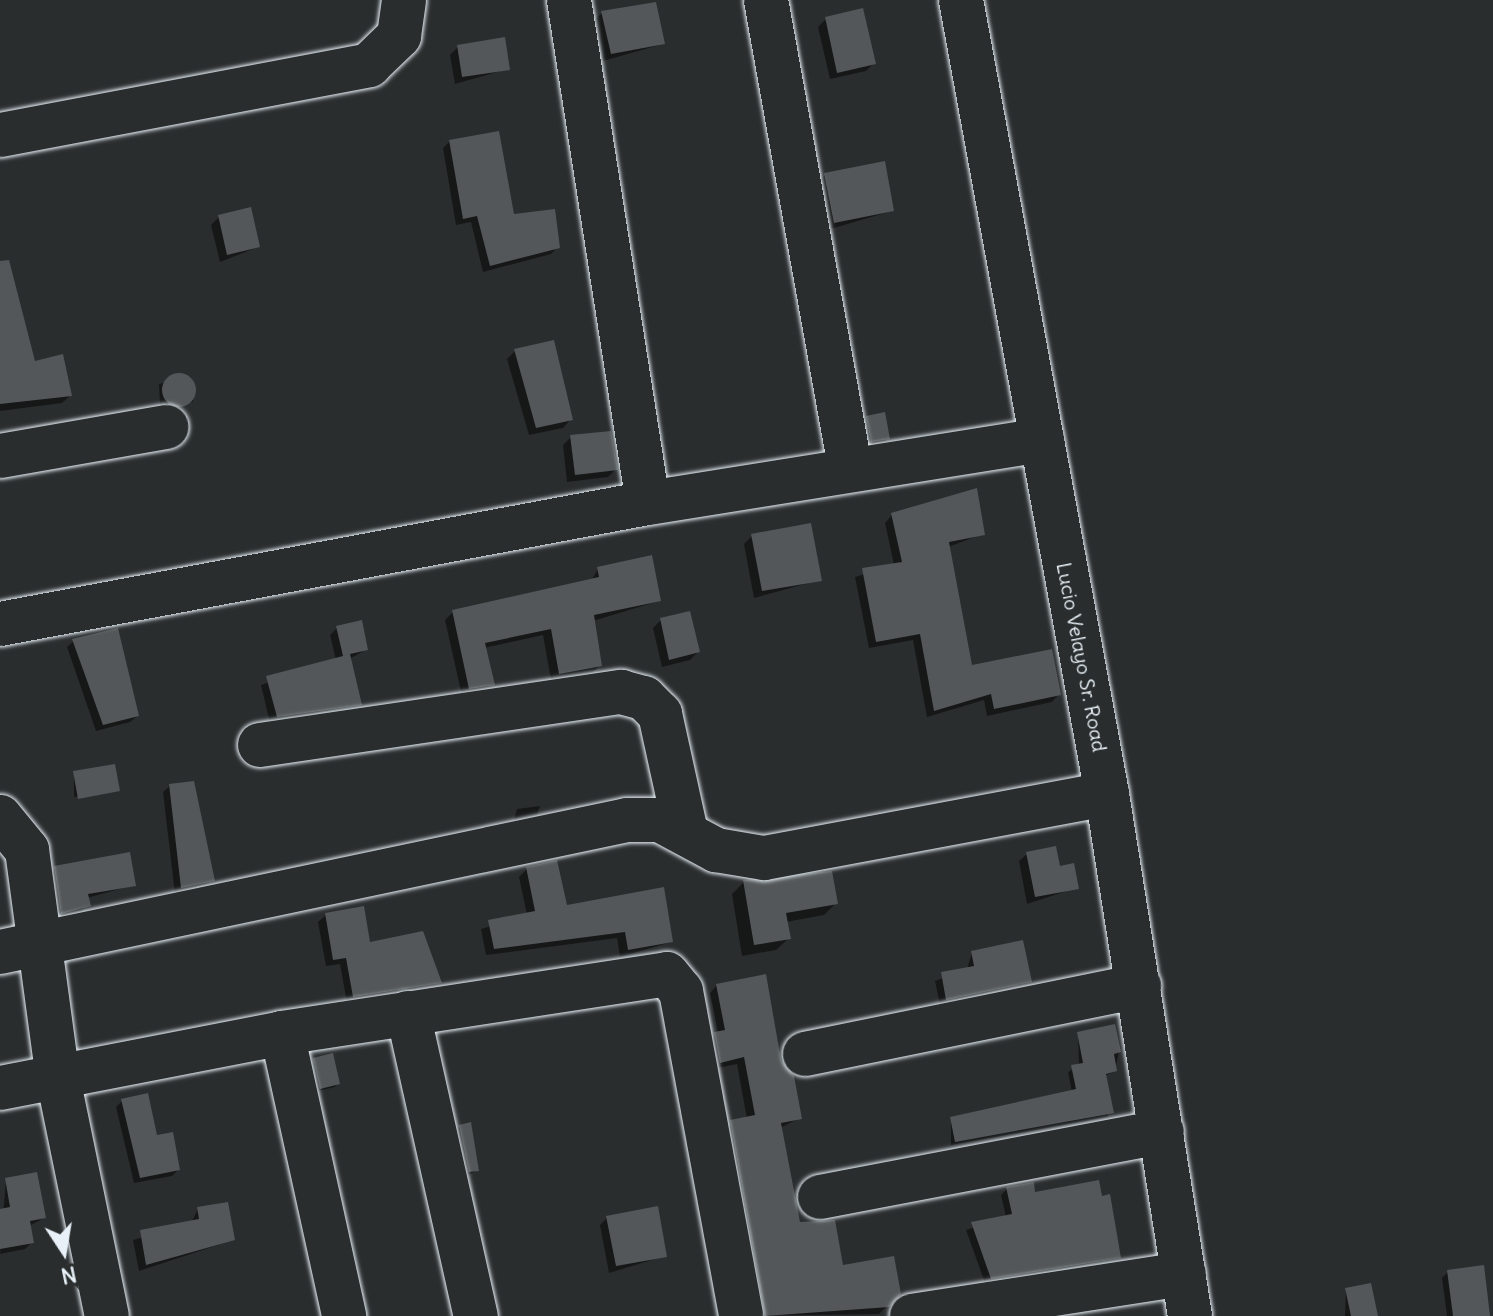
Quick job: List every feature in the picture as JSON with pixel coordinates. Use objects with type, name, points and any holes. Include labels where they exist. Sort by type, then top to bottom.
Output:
[{"type":"street","points":[[0,135],[369,65],[399,36],[404,0]]},
{"type":"street","points":[[569,0],[648,503]]},
{"type":"street","points":[[766,0],[850,469]]},
{"type":"street","name":"Lucio Velayo Sr. Road","points":[[961,0],[1107,794],[1190,1316]]},
{"type":"street","points":[[0,456],[167,427]]},
{"type":"street","points":[[0,624],[648,503],[1042,440]]},
{"type":"street","points":[[260,745],[621,692],[644,698],[665,725],[685,828]]},
{"type":"street","points":[[21,948],[627,820],[685,828],[716,850],[764,858],[1107,794]]},
{"type":"street","points":[[0,817],[27,850],[21,948],[58,1078],[107,1316]]},
{"type":"street","points":[[0,1088],[282,1033],[655,973],[675,979],[741,1316]]},
{"type":"street","points":[[805,1054],[1139,986]]},
{"type":"street","points":[[408,1013],[476,1316]]},
{"type":"street","points":[[282,1033],[344,1316]]},
{"type":"street","points":[[820,1197],[1162,1132]]},
{"type":"street","points":[[912,1316],[1184,1274]]},
{"type":"building","points":[[656,2],[665,44],[611,54],[601,11]]},
{"type":"building","points":[[863,8],[876,64],[837,73],[825,17]]},
{"type":"building","points":[[505,37],[510,70],[462,77],[457,45]]},
{"type":"building","points":[[499,131],[514,214],[555,209],[560,248],[490,266],[477,216],[463,219],[449,140]]},
{"type":"building","points":[[885,161],[894,211],[834,223],[824,173]]},
{"type":"building","points":[[251,207],[260,247],[227,255],[218,215]]},
{"type":"building","points":[[9,260],[35,361],[63,354],[72,396],[0,404],[0,261]]},
{"type":"building","points":[[554,340],[573,420],[536,428],[514,349]]},
{"type":"building","points":[[179,373],[191,378],[196,390],[191,402],[179,407],[167,402],[162,390],[167,378]]},
{"type":"building","points":[[885,412],[890,439],[871,442],[866,416]]},
{"type":"building","points":[[611,431],[618,470],[575,475],[570,435]]},
{"type":"building","points":[[977,488],[985,535],[949,542],[972,665],[1052,649],[1061,695],[994,709],[991,694],[934,711],[920,634],[876,642],[862,568],[902,562],[891,513]]},
{"type":"building","points":[[811,523],[822,581],[762,591],[751,534]]},
{"type":"building","points":[[652,555],[661,601],[594,615],[602,666],[559,674],[551,629],[485,643],[495,685],[469,689],[452,610],[599,577],[597,567]]},
{"type":"building","points":[[690,611],[700,652],[669,660],[660,618]]},
{"type":"building","points":[[362,620],[368,650],[350,654],[362,705],[277,717],[266,676],[343,656],[336,626]]},
{"type":"building","points":[[118,628],[139,716],[103,725],[72,639]]},
{"type":"building","points":[[115,764],[120,791],[78,799],[73,771]]},
{"type":"building","points":[[194,781],[215,881],[181,888],[169,784]]},
{"type":"building","points":[[1056,846],[1060,866],[1074,863],[1079,889],[1035,897],[1026,852]]},
{"type":"building","points":[[130,852],[136,886],[88,894],[91,906],[61,914],[54,866]]},
{"type":"building","points":[[557,860],[567,905],[664,887],[673,942],[628,950],[625,932],[494,949],[488,920],[535,911],[526,867]]},
{"type":"building","points":[[832,871],[838,904],[786,913],[791,939],[754,945],[743,880]]},
{"type":"building","points":[[364,906],[370,942],[423,931],[442,983],[353,997],[346,958],[333,960],[325,913]]},
{"type":"building","points":[[1023,940],[1032,982],[946,1000],[941,972],[974,966],[971,951]]},
{"type":"building","points":[[766,974],[781,1060],[794,1076],[802,1119],[781,1123],[800,1222],[835,1220],[843,1265],[894,1256],[901,1294],[889,1307],[765,1316],[730,1120],[755,1115],[744,1057],[720,1063],[714,1032],[725,1030],[716,984]]},
{"type":"building","points":[[1115,1024],[1121,1052],[1114,1054],[1117,1071],[1106,1074],[1114,1113],[955,1142],[950,1117],[1076,1089],[1071,1065],[1083,1063],[1077,1032]]},
{"type":"building","points":[[333,1053],[340,1084],[320,1089],[313,1058]]},
{"type":"building","points":[[148,1093],[157,1135],[173,1132],[180,1170],[140,1178],[121,1099]]},
{"type":"building","points":[[471,1122],[479,1171],[469,1172],[459,1125]]},
{"type":"building","points":[[37,1172],[46,1218],[30,1221],[34,1243],[0,1249],[0,1209],[10,1207],[5,1178]]},
{"type":"building","points":[[1099,1180],[1102,1196],[1110,1194],[1121,1258],[991,1279],[971,1222],[1012,1214],[1006,1187],[1034,1182],[1035,1192]]},
{"type":"building","points":[[228,1202],[235,1240],[146,1265],[140,1230],[199,1219],[197,1207]]},
{"type":"building","points":[[658,1206],[667,1257],[616,1266],[606,1216]]},
{"type":"building","points":[[1484,1265],[1490,1316],[1453,1316],[1447,1270]]},
{"type":"building","points":[[1371,1283],[1378,1316],[1351,1316],[1345,1288]]}]
